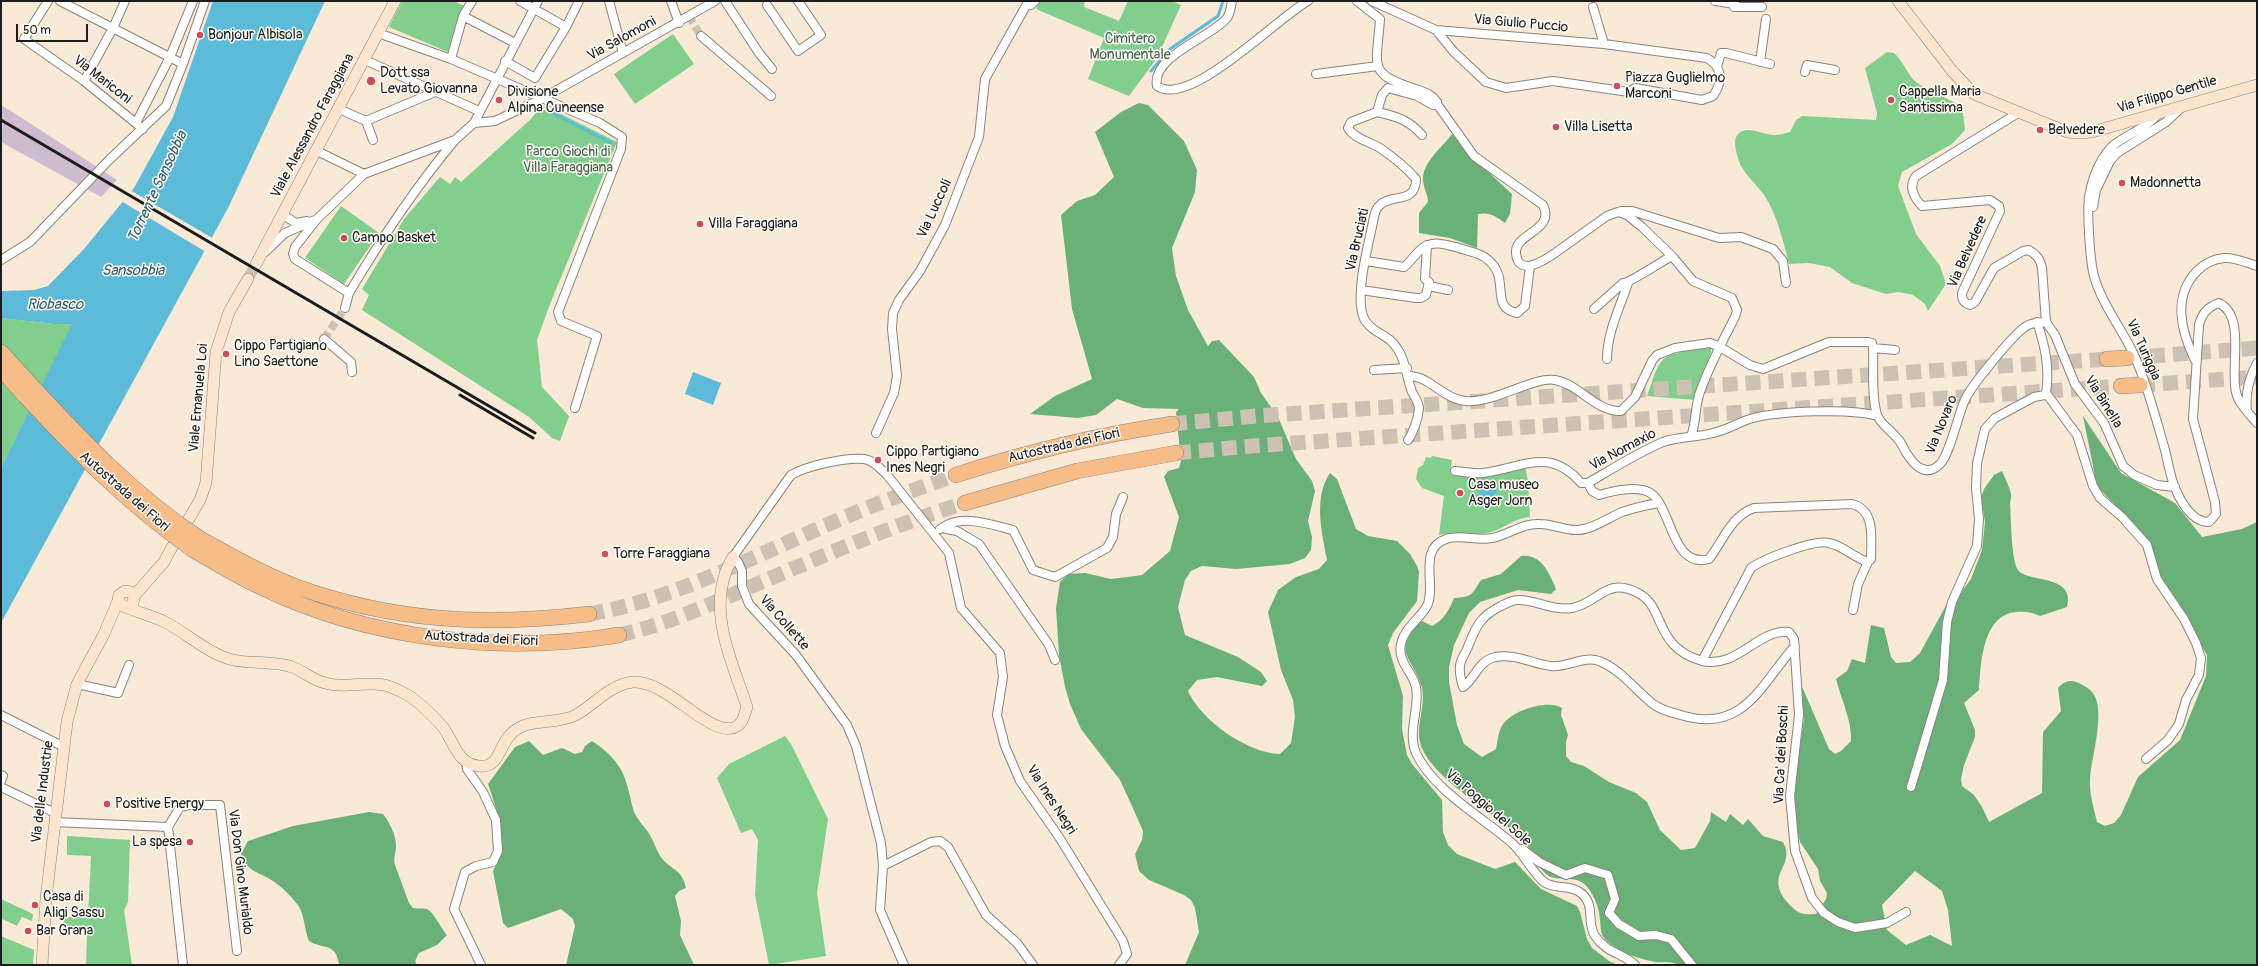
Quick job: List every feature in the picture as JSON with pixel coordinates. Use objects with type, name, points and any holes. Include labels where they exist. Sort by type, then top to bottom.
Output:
[{"type":"highway","name":"Autostrada dei Fiori","points":[[1,352],[68,425],[121,478],[196,543],[237,575],[286,598],[353,621],[399,632],[453,640],[528,642],[574,641],[619,634]]},
{"type":"highway","points":[[2108,359],[2127,358]]},
{"type":"highway","name":"Autostrada dei Fiori","points":[[1,369],[77,452],[115,489],[156,523],[196,543],[259,571],[296,586],[368,608],[425,618],[482,622],[536,620],[589,614]]},
{"type":"highway","points":[[2121,386],[2140,385]]},
{"type":"highway","name":"Autostrada dei Fiori","points":[[956,475],[999,461],[1071,443],[1172,424]]},
{"type":"highway","name":"Autostrada dei Fiori","points":[[965,503],[1077,471],[1176,453]]},
{"type":"street","name":"Via Mariconi","points":[[48,1],[24,39],[84,81],[142,129]]},
{"type":"street","points":[[60,1],[183,64]]},
{"type":"street","points":[[84,81],[114,28],[125,1]]},
{"type":"street","points":[[136,123],[170,57],[193,1]]},
{"type":"street","points":[[1,260],[30,242],[100,169],[166,106],[183,64],[205,1]]},
{"type":"street","name":"Viale Alessandro Faraggiana","points":[[259,260],[340,109],[395,1]]},
{"type":"street","points":[[451,59],[463,16],[472,1]]},
{"type":"street","points":[[520,1],[535,5],[566,27]]},
{"type":"street","points":[[505,61],[535,78],[566,27],[579,1]]},
{"type":"street","points":[[609,1],[623,53]]},
{"type":"street","points":[[671,1],[679,23]]},
{"type":"street","name":"Via Salomoni","points":[[474,123],[496,121],[545,101],[623,53],[679,23],[715,1]]},
{"type":"street","points":[[726,1],[759,53],[772,69]]},
{"type":"street","points":[[767,5],[798,51],[821,35],[798,1]]},
{"type":"street","name":"Via Luccoli","points":[[876,433],[894,393],[897,376],[892,329],[893,313],[898,300],[920,271],[944,225],[979,137],[984,79],[1026,3],[1031,5],[1035,1]]},
{"type":"street","points":[[1232,1],[1225,20],[1175,55],[1160,70],[1157,78],[1157,86],[1169,90],[1184,87],[1210,75],[1308,1]]},
{"type":"street","points":[[1357,1],[1380,19],[1378,66],[1383,75],[1391,82],[1427,93],[1435,98],[1437,104],[1474,156],[1543,205],[1546,217],[1543,223],[1518,244],[1516,253],[1518,260],[1523,264],[1530,266],[1538,265],[1607,216],[1626,210],[1719,238],[1734,236],[1766,245],[1778,253],[1783,261],[1786,283]]},
{"type":"street","points":[[1372,1],[1436,30],[1453,51],[1486,82],[1506,88],[1553,81],[1629,92],[1634,88],[1702,100],[1713,96],[1719,86],[1720,73],[1717,66],[1721,53],[1734,54],[1770,64]]},
{"type":"street","points":[[1715,1],[1732,2],[1735,4],[1734,7],[1762,7]]},
{"type":"street","name":"Via Filippo Gentile","points":[[1898,1],[1953,72],[1974,94],[2067,132],[2079,134],[2257,85]]},
{"type":"street","points":[[345,308],[349,292],[383,236],[430,171],[455,140],[474,123],[495,79],[535,5]]},
{"type":"street","points":[[1593,7],[1604,44]]},
{"type":"street","points":[[463,16],[515,43]]},
{"type":"street","points":[[1760,62],[1766,19]]},
{"type":"street","name":"Via Giulio Puccio","points":[[1436,30],[1604,44],[1707,58],[1717,66]]},
{"type":"street","points":[[378,33],[451,59],[545,101],[600,123],[622,137],[621,149],[558,312],[561,321],[597,336],[575,408]]},
{"type":"street","points":[[701,36],[771,96]]},
{"type":"street","points":[[365,60],[479,111]]},
{"type":"street","points":[[1805,72],[1807,64],[1835,70]]},
{"type":"street","points":[[1316,74],[1378,66]]},
{"type":"street","points":[[417,83],[418,99]]},
{"type":"street","points":[[1422,135],[1413,124],[1398,117],[1377,112],[1382,94],[1388,88],[1417,96],[1433,105],[1437,104]]},
{"type":"street","points":[[366,121],[435,92]]},
{"type":"street","name":"Via Turiggia","points":[[2090,224],[2096,190],[2110,161],[2117,153],[2166,122],[2182,106]]},
{"type":"street","points":[[340,109],[366,121],[374,140]]},
{"type":"street","name":"Via Bruciati","points":[[1377,112],[1351,122],[1348,128],[1350,131],[1379,147],[1409,171],[1416,179],[1416,186],[1413,192],[1406,197],[1385,201],[1378,206],[1374,217],[1361,290],[1363,317],[1368,324],[1389,340],[1400,353],[1408,371],[1419,410],[1412,434],[1408,440]]},
{"type":"street","name":"Via Turiggia","points":[[2160,112],[2150,124],[2115,145],[2103,158],[2090,192],[2091,261],[2095,277],[2135,358],[2151,400],[2175,487],[2185,506],[2195,517],[2204,522],[2209,522],[2216,514],[2215,502],[2193,418],[2195,361]]},
{"type":"street","name":"Via Belvedere","points":[[2018,113],[1916,176],[1912,186],[1916,199],[1922,206],[1990,200],[1996,202],[2000,211],[1962,293],[1962,299],[1964,303],[1970,305],[1975,302],[1994,268],[2023,251],[2029,250],[2040,260],[2041,322]]},
{"type":"street","points":[[349,292],[295,260],[295,247],[317,220],[364,174],[455,140]]},
{"type":"street","points":[[317,151],[364,174]]},
{"type":"street","points":[[1618,212],[1632,219],[1672,256],[1693,281],[1727,295],[1735,303],[1737,310],[1735,317],[1720,347],[1699,397],[1695,425],[1691,437]]},
{"type":"street","points":[[281,219],[296,222],[317,220]]},
{"type":"street","points":[[281,219],[296,228]]},
{"type":"street","points":[[259,260],[285,233],[317,220]]},
{"type":"street","points":[[1366,261],[1404,267],[1427,245],[1441,243],[1480,255],[1488,259],[1501,278],[1501,301],[1504,306],[1511,312],[1517,313],[1525,306],[1530,266]]},
{"type":"street","points":[[1361,290],[1421,298],[1426,295],[1429,286],[1429,282],[1425,279],[1427,245]]},
{"type":"street","points":[[1594,309],[1622,283],[1628,283],[1656,264],[1672,256]]},
{"type":"street","points":[[2195,361],[2185,337],[2180,304],[2187,284],[2200,268],[2214,259],[2236,259],[2257,266]]},
{"type":"street","name":"Viale Emanuela Loi","points":[[188,522],[200,500],[206,483],[216,352],[229,312],[248,279]]},
{"type":"street","points":[[1607,359],[1607,351],[1616,316],[1628,283]]},
{"type":"street","points":[[1429,286],[1448,290]]},
{"type":"street","points":[[2195,361],[2197,335],[2201,317],[2212,305],[2219,303],[2226,306],[2234,324],[2236,394],[2257,423]]},
{"type":"street","points":[[2041,322],[2048,364],[2046,393],[2077,435],[2093,486],[2100,498],[2122,517],[2147,545],[2157,579],[2184,619],[2201,658],[2199,675],[2186,700],[2179,724],[2168,740],[2146,759]]},
{"type":"street","name":"Via Novaro","points":[[1877,416],[1900,442],[1910,460],[1916,467],[1922,469],[1936,468],[1945,458],[1964,400],[2010,340],[2026,326],[2041,322]]},
{"type":"street","name":"Via Binella","points":[[2041,322],[2055,335],[2075,384],[2104,423],[2127,471],[2157,485],[2175,487]]},
{"type":"street","points":[[324,339],[351,362],[352,372]]},
{"type":"street","points":[[1374,370],[1408,371],[1425,380],[1443,393],[1465,401],[1482,399],[1543,381],[1556,380],[1599,404],[1614,411],[1621,411],[1635,397],[1652,361],[1663,351],[1710,343],[1720,347],[1750,365],[1763,369],[1829,342],[1868,342],[1872,343],[1873,348],[1877,416]]},
{"type":"street","points":[[1873,348],[1895,350]]},
{"type":"street","points":[[2247,411],[2247,391],[2251,375],[2257,364]]},
{"type":"street","points":[[1911,787],[1943,680],[1947,622],[1952,602],[1977,546],[1979,519],[1976,488],[1977,463],[1985,429],[1995,418],[2034,397],[2044,395],[2046,393]]},
{"type":"street","name":"Via Nomaxio","points":[[1659,503],[1653,494],[1642,490],[1618,489],[1599,495],[1595,494],[1588,483],[1663,442],[1699,434],[1713,433],[1752,418],[1774,414],[1834,412],[1877,416]]},
{"type":"street","name":"Via Ines Negri","points":[[733,557],[791,475],[803,468],[865,459],[876,465],[887,475],[949,553],[961,608],[1000,653],[1003,677],[997,715],[1008,753],[1020,781],[1059,837],[1123,941],[1127,954],[1119,965]]},
{"type":"street","points":[[1455,471],[1482,474],[1522,463],[1557,464],[1574,474],[1581,483],[1588,483]]},
{"type":"street","points":[[934,534],[948,523],[962,520],[1013,530],[1033,570],[1055,577],[1107,548],[1113,536],[1116,514],[1123,497]]},
{"type":"street","points":[[1659,503],[1679,546],[1686,555],[1701,561],[1709,559],[1736,519],[1744,512],[1754,508],[1852,504],[1860,506],[1869,518],[1872,540],[1871,559],[1868,562],[1858,584],[1853,610]]},
{"type":"street","name":"Via Poggio del Sole","points":[[1635,965],[1610,951],[1593,934],[1590,906],[1582,894],[1571,888],[1547,884],[1537,876],[1528,861],[1512,843],[1434,778],[1416,752],[1413,739],[1417,693],[1415,682],[1401,658],[1400,647],[1406,631],[1427,606],[1431,586],[1429,562],[1431,554],[1436,546],[1445,539],[1492,538],[1528,524],[1542,524],[1577,530],[1587,528],[1637,507],[1659,503]]},
{"type":"street","points":[[942,528],[957,531],[979,544],[1049,645],[1056,660]]},
{"type":"street","points":[[1702,661],[1751,568],[1761,560],[1781,553],[1827,542],[1868,562]]},
{"type":"street","points":[[170,550],[164,562],[128,600],[208,650],[232,660],[290,666],[324,683],[348,686],[384,685],[407,694],[443,728],[458,755],[466,762],[478,766],[490,765],[494,762],[509,735],[519,727],[532,723],[562,719],[576,715],[614,688],[634,682],[657,688],[682,702],[712,725],[725,730],[738,726],[744,719],[747,707],[723,634],[719,607],[725,571],[733,557]]},
{"type":"street","name":"Via Collette","points":[[733,557],[738,562],[742,571],[742,586],[749,604],[796,655],[847,725],[864,773],[881,843],[883,866],[880,910],[904,965]]},
{"type":"street","points":[[1616,586],[1629,589],[1647,599],[1671,644],[1680,653],[1702,661],[1714,664],[1725,661],[1774,632],[1789,632],[1794,639],[1795,646],[1748,704],[1736,712],[1709,719],[1699,720],[1664,710],[1654,705],[1613,667],[1597,660],[1552,666],[1514,656],[1494,657],[1477,669],[1468,684],[1463,687],[1460,675],[1460,664],[1478,624],[1486,613],[1512,600],[1520,600],[1555,608],[1579,606],[1616,586]]},
{"type":"street","name":"Via delle Industrie","points":[[42,965],[44,914],[55,817],[64,747],[77,684],[105,631],[128,600]]},
{"type":"street","name":"Via Ca' dei Boschi","points":[[1795,646],[1799,715],[1790,796],[1795,851],[1812,898],[1824,913],[1838,922],[1855,928],[1887,923],[1906,912]]},
{"type":"street","points":[[77,684],[118,693],[129,665]]},
{"type":"street","points":[[1,715],[64,747]]},
{"type":"street","points":[[466,762],[467,770],[483,792],[496,820],[498,851],[493,862],[476,866],[465,872],[454,909],[482,965]]},
{"type":"street","points":[[1,775],[3,776],[1,781]]},
{"type":"street","points":[[1,787],[55,817],[168,827],[183,965]]},
{"type":"street","name":"Via Don Gino Murialdo","points":[[168,827],[180,808],[189,805],[220,805],[237,951]]},
{"type":"street","points":[[883,866],[931,842],[940,841],[948,847],[986,915],[1018,944],[1033,965]]},
{"type":"street","points":[[1512,843],[1540,862],[1566,875],[1584,868],[1608,875],[1615,899],[1609,913],[1619,924],[1639,936],[1656,935],[1671,939],[1692,965]]},
{"type":"shaded area","points":[[1,105],[117,180],[101,197],[1,142]]},
{"type":"green space","points":[[402,1],[454,1],[464,6],[459,14],[448,52],[389,27]]},
{"type":"green space","name":"Cimitero Monumentale","points":[[1039,1],[1085,1],[1084,7],[1119,21],[1128,1],[1172,1],[1181,5],[1157,58],[1129,96],[1088,79],[1104,38],[1036,9]]},
{"type":"green space","points":[[673,34],[694,64],[635,104],[614,74]]},
{"type":"green space","points":[[1887,52],[1894,53],[1901,60],[1916,82],[1959,105],[1963,116],[1965,130],[1952,144],[1902,172],[1898,186],[1916,234],[1940,266],[1946,284],[1928,311],[1925,304],[1913,295],[1899,292],[1886,294],[1852,283],[1830,267],[1809,263],[1789,264],[1774,214],[1763,193],[1746,173],[1740,163],[1736,148],[1735,141],[1737,135],[1743,131],[1752,130],[1771,135],[1790,132],[1796,120],[1802,116],[1876,120],[1877,113],[1865,68]]},
{"type":"green space","points":[[1139,103],[1148,105],[1184,141],[1197,170],[1195,192],[1172,248],[1176,276],[1188,310],[1208,346],[1212,341],[1219,340],[1254,377],[1261,393],[1278,417],[1296,459],[1312,481],[1315,491],[1308,521],[1312,537],[1311,550],[1305,558],[1290,564],[1236,569],[1202,566],[1191,571],[1185,580],[1178,607],[1185,635],[1238,657],[1261,672],[1267,681],[1262,686],[1217,677],[1197,680],[1188,691],[1194,702],[1214,724],[1240,742],[1254,748],[1280,754],[1291,743],[1295,717],[1293,700],[1281,670],[1268,612],[1278,590],[1296,577],[1319,569],[1327,560],[1321,527],[1320,504],[1325,483],[1330,473],[1337,479],[1356,529],[1368,536],[1397,541],[1410,554],[1419,572],[1417,601],[1393,633],[1388,645],[1403,696],[1402,729],[1407,755],[1412,764],[1442,800],[1443,832],[1448,845],[1457,854],[1495,869],[1515,862],[1541,889],[1577,906],[1587,939],[1592,948],[1609,961],[1618,965],[1185,965],[1199,932],[1195,908],[1191,900],[1184,895],[1149,880],[1139,871],[1135,854],[1142,840],[1143,831],[1120,780],[1081,729],[1070,704],[1059,655],[1056,608],[1060,582],[1068,574],[1085,573],[1111,579],[1142,575],[1170,551],[1179,517],[1164,477],[1168,471],[1179,468],[1181,461],[1176,412],[1179,409],[1143,408],[1117,399],[1096,415],[1078,418],[1030,414],[1055,396],[1092,379],[1072,309],[1061,215],[1077,201],[1095,195],[1114,177],[1095,132],[1121,112]]},
{"type":"green space","name":"Parco Giochi di Villa Faraggiana","points":[[547,107],[617,142],[550,304],[537,340],[542,387],[569,416],[560,441],[552,438],[529,417],[362,310],[369,295],[362,289],[404,219],[440,177],[450,184],[455,177],[461,182],[531,119],[538,110],[545,110]]},
{"type":"green space","points":[[1452,134],[1470,155],[1512,194],[1510,214],[1505,223],[1492,215],[1478,214],[1477,248],[1450,238],[1419,233],[1419,213],[1428,202],[1423,181],[1426,168],[1429,161]]},
{"type":"green space","points":[[341,206],[379,233],[344,284],[305,258]]},
{"type":"green space","points":[[1,318],[54,324],[73,324],[1,468]]},
{"type":"green space","points":[[1702,347],[1711,348],[1711,352],[1695,400],[1647,396],[1656,371],[1664,359],[1677,353]]},
{"type":"green space","points":[[2083,416],[2121,473],[2175,503],[2202,537],[2242,529],[2257,522],[2257,965],[1679,965],[1646,960],[1618,949],[1605,939],[1601,932],[1597,905],[1587,886],[1574,879],[1555,878],[1546,874],[1539,866],[1530,849],[1517,835],[1448,780],[1435,768],[1425,755],[1419,735],[1423,701],[1422,688],[1419,678],[1407,655],[1407,640],[1422,621],[1432,626],[1440,621],[1446,614],[1454,598],[1469,596],[1476,589],[1481,580],[1501,574],[1521,556],[1534,558],[1544,566],[1556,589],[1551,594],[1518,590],[1480,602],[1469,613],[1454,645],[1449,667],[1449,682],[1457,725],[1464,744],[1482,757],[1496,749],[1499,732],[1502,726],[1515,714],[1540,705],[1562,708],[1561,715],[1568,735],[1566,742],[1566,756],[1571,762],[1584,766],[1609,782],[1636,793],[1647,802],[1660,830],[1681,850],[1695,848],[1710,821],[1711,812],[1726,822],[1730,814],[1743,825],[1748,819],[1763,836],[1783,842],[1786,851],[1786,858],[1779,878],[1779,885],[1782,894],[1789,904],[1798,912],[1804,914],[1816,914],[1826,899],[1827,893],[1820,881],[1818,869],[1800,842],[1794,816],[1795,783],[1804,718],[1800,682],[1829,749],[1835,754],[1841,751],[1851,741],[1851,733],[1848,717],[1836,679],[1847,671],[1852,659],[1865,663],[1871,625],[1884,628],[1891,657],[1896,663],[1910,662],[1920,653],[1949,600],[1960,594],[1971,579],[1982,550],[1985,522],[1981,498],[1984,489],[1994,475],[2002,471],[2011,495],[2011,527],[2014,557],[2018,570],[2031,577],[2058,584],[2065,589],[2068,596],[2067,607],[2040,616],[2022,612],[2005,615],[1996,622],[1990,631],[1983,655],[1979,690],[1964,703],[1975,730],[1975,737],[1964,765],[1961,779],[1962,786],[1974,795],[1989,822],[2042,793],[2043,732],[2061,711],[2058,688],[2066,682],[2073,681],[2089,689],[2096,700],[2098,721],[2090,779],[2091,795],[2097,822],[2105,826],[2114,823],[2121,815],[2138,777],[2180,740],[2206,676],[2207,655],[2162,581],[2148,540],[2097,486]],"holes":[[[1915,871],[1942,891],[1948,910],[1952,946],[1930,935],[1906,945],[1887,930],[1882,905]]]},
{"type":"green space","points":[[1432,456],[1452,460],[1450,473],[1461,475],[1488,475],[1525,466],[1528,481],[1530,517],[1518,520],[1492,532],[1474,534],[1452,533],[1439,535],[1444,496],[1422,488],[1416,479],[1418,468],[1423,465],[1426,457],[1431,458]]},
{"type":"green space","points":[[785,736],[791,744],[828,819],[817,893],[826,956],[769,965],[755,895],[758,840],[752,829],[741,833],[717,778],[729,764]]},
{"type":"green space","points":[[529,741],[543,755],[562,748],[575,754],[582,752],[585,746],[592,741],[609,754],[618,765],[625,778],[635,815],[650,835],[663,859],[678,872],[684,881],[686,888],[679,891],[675,896],[681,921],[680,935],[694,965],[566,965],[575,926],[573,919],[561,909],[508,928],[503,923],[493,871],[498,860],[500,850],[500,828],[488,784],[515,747]]},
{"type":"green space","points":[[369,812],[383,814],[392,829],[396,842],[394,860],[395,865],[409,903],[413,908],[424,909],[431,912],[447,935],[437,945],[419,953],[415,961],[417,965],[339,965],[335,953],[332,950],[309,941],[300,909],[292,898],[276,883],[246,865],[241,854],[248,841],[293,826]]},
{"type":"green space","points":[[67,836],[130,840],[128,902],[124,910],[132,965],[86,965],[87,931],[64,930],[64,917],[88,917],[91,856],[67,855]]},
{"type":"green space","points":[[1,899],[33,914],[32,921],[22,917],[17,926],[2,919],[1,921]]},
{"type":"green space","points":[[1,936],[34,950],[33,965],[1,965]]},
{"type":"water","name":"Sansobbia","points":[[213,1],[325,1],[228,208],[1,623],[1,468],[72,324],[54,324],[1,318],[1,291],[34,290],[48,286],[84,249],[134,188],[173,117]]},
{"type":"water","points":[[693,372],[721,383],[713,405],[685,394]]},
{"type":"water","points":[[1495,481],[1497,492],[1495,494],[1487,497],[1480,495],[1479,484]]},
{"type":"pier","points":[[130,190],[214,239],[206,252],[121,201]]},
{"type":"waterway","points":[[1151,71],[1170,49],[1218,16],[1223,1]]},
{"type":"waterway","points":[[548,111],[611,143]]},
{"type":"tunnel","points":[[689,16],[701,36]]},
{"type":"tunnel","points":[[248,279],[256,264]]},
{"type":"tunnel","points":[[324,339],[345,308]]},
{"type":"tunnel","points":[[2127,358],[2257,348]]},
{"type":"tunnel","points":[[1172,424],[1256,416],[2107,359]]},
{"type":"tunnel","points":[[2140,385],[2257,377]]},
{"type":"tunnel","points":[[1176,453],[1252,446],[2121,386]]},
{"type":"tunnel","points":[[589,614],[644,601],[698,582],[859,511],[956,475]]},
{"type":"tunnel","points":[[619,635],[657,625],[711,604],[863,539],[965,503]]},
{"type":"railway","points":[[1,120],[535,433]]},
{"type":"railway","points":[[460,395],[533,438]]},
{"type":"place","name":"Bonjour Albisola","points":[[200,35]]},
{"type":"place","name":"Dott.ssa Levato Giovanna","points":[[371,81]]},
{"type":"place","name":"Piazza Guglielmo Marconi","points":[[1617,86]]},
{"type":"place","name":"Divisione Alpina Cuneense","points":[[499,100]]},
{"type":"place","name":"Cappella Maria Santissima","points":[[1891,100]]},
{"type":"place","name":"Villa Lisetta","points":[[1556,127]]},
{"type":"place","name":"Belvedere","points":[[2040,130]]},
{"type":"place","name":"Madonnetta","points":[[2122,183]]},
{"type":"place","name":"Villa Faraggiana","points":[[700,224]]},
{"type":"place","name":"Campo Basket","points":[[344,238]]},
{"type":"place","name":"Cippo Partigiano Lino Saettone","points":[[226,354]]},
{"type":"place","name":"Cippo Partigiano Ines Negri","points":[[878,460]]},
{"type":"place","name":"Casa museo Asger Jorn","points":[[1460,493]]},
{"type":"place","name":"Torre Faraggiana","points":[[605,554]]},
{"type":"place","name":"Positive Energy","points":[[107,804]]},
{"type":"place","name":"La spesa","points":[[190,842]]},
{"type":"place","name":"Casa di Aligi Sassu","points":[[35,905]]},
{"type":"place","name":"Bar Grana","points":[[28,931]]},
{"type":"water label","name":"Torrente Sansobbia","points":[[158,187]]},
{"type":"water label","name":"Riobasco","points":[[55,305]]}]
